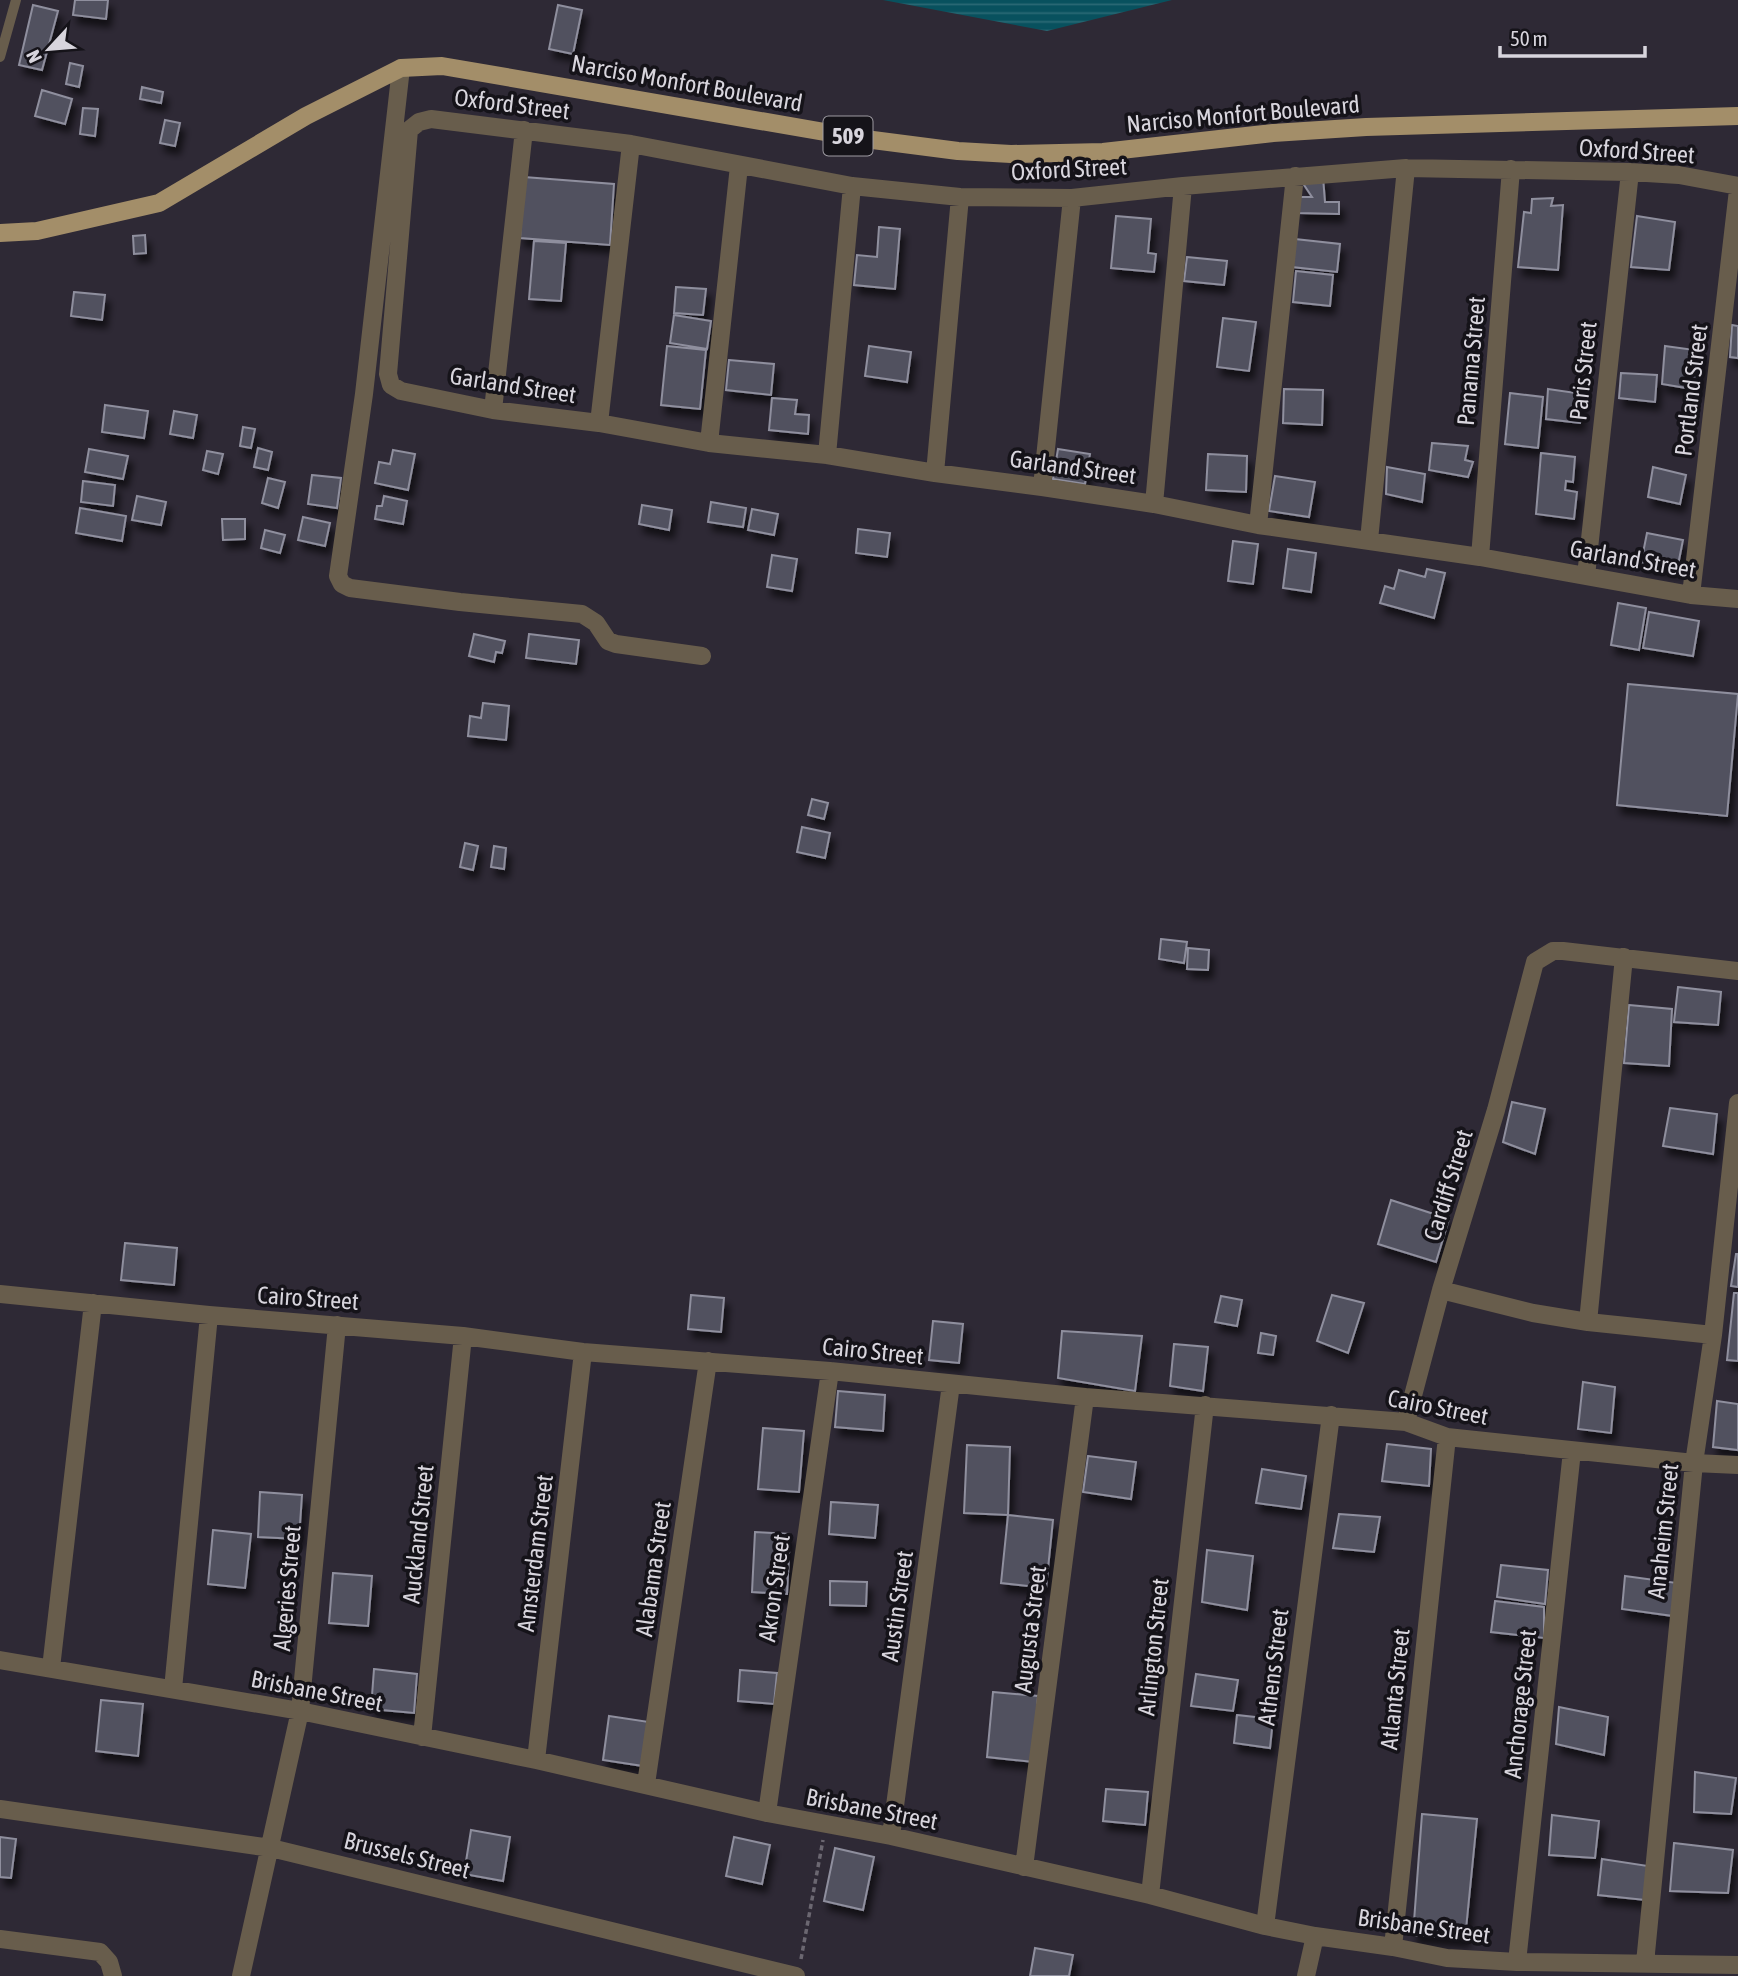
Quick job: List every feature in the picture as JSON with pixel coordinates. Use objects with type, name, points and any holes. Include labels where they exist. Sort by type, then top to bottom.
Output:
[{"type":"main road","name":"Narciso Monfort Boulevard","points":[[0,233],[37,231],[159,203],[306,116],[401,68],[442,66],[865,139],[958,151],[1011,154],[1103,152],[1273,133],[1366,127],[1738,116]]},
{"type":"street","points":[[401,68],[362,407],[338,576],[342,584],[350,588],[460,602],[582,614],[596,623],[608,641],[616,644],[702,656]]},
{"type":"street","name":"Oxford Street","points":[[401,391],[391,385],[388,374],[409,130],[419,122],[431,119],[631,144],[852,186],[960,197],[1072,198],[1406,168],[1630,172],[1679,175],[1738,188]]},
{"type":"street","points":[[493,410],[524,130]]},
{"type":"street","points":[[599,423],[631,144]]},
{"type":"street","points":[[709,443],[739,166]]},
{"type":"street","points":[[1369,540],[1406,168]]},
{"type":"street","name":"Panama Street","points":[[1480,557],[1511,169]]},
{"type":"street","name":"Paris Street","points":[[1586,576],[1630,172]]},
{"type":"street","points":[[1258,524],[1294,176]]},
{"type":"street","points":[[827,455],[852,186]]},
{"type":"street","points":[[1154,504],[1183,186]]},
{"type":"street","name":"Portland Street","points":[[1691,595],[1738,188]]},
{"type":"street","points":[[935,473],[960,197]]},
{"type":"street","points":[[1042,487],[1072,198]]},
{"type":"street","name":"Garland Street","points":[[401,391],[493,410],[599,423],[709,443],[827,455],[1154,504],[1258,524],[1480,557],[1691,595],[1738,599]]},
{"type":"street","name":"Cardiff Street","points":[[1406,1422],[1441,1290],[1496,1111],[1535,962],[1553,951],[1624,957]]},
{"type":"street","points":[[1588,1322],[1624,957],[1738,971]]},
{"type":"street","name":"Anaheim Street","points":[[1645,1964],[1694,1463],[1713,1335],[1738,1103]]},
{"type":"street","points":[[1441,1290],[1533,1313],[1588,1322],[1713,1335]]},
{"type":"street","name":"Cairo Street","points":[[0,1294],[463,1336],[583,1352],[830,1371],[1085,1397],[1406,1422],[1447,1437],[1694,1463],[1738,1465]]},
{"type":"street","points":[[51,1668],[93,1303]]},
{"type":"street","points":[[173,1689],[209,1315]]},
{"type":"street","name":"Algeries Street","points":[[241,1976],[300,1711],[337,1325]]},
{"type":"street","name":"Auckland Street","points":[[422,1737],[463,1336]]},
{"type":"street","name":"Amsterdam Street","points":[[536,1760],[583,1352]]},
{"type":"street","name":"Alabama Street","points":[[646,1784],[708,1361]]},
{"type":"street","name":"Akron Street","points":[[767,1813],[830,1371]]},
{"type":"street","name":"Austin Street","points":[[891,1836],[951,1384]]},
{"type":"street","name":"Augusta Street","points":[[1024,1867],[1085,1397]]},
{"type":"street","name":"Arlington Street","points":[[1150,1895],[1205,1405]]},
{"type":"street","name":"Athens Street","points":[[1265,1926],[1331,1415]]},
{"type":"street","name":"Atlanta Street","points":[[1393,1947],[1447,1437]]},
{"type":"street","name":"Anchorage Street","points":[[1517,1962],[1572,1451]]},
{"type":"street","name":"Brisbane Street","points":[[0,1660],[300,1711],[536,1760],[767,1813],[891,1836],[1315,1936],[1447,1958],[1517,1962],[1738,1965]]},
{"type":"street","name":"Brussels Street","points":[[0,1809],[271,1847],[798,1970]]},
{"type":"street","points":[[1306,1976],[1315,1936]]},
{"type":"street","points":[[0,1939],[100,1952],[109,1962],[113,1976]]},
{"type":"lane","points":[[0,57],[16,0]]},
{"type":"path","points":[[798,1970],[826,1824]]},
{"type":"water","points":[[883,0],[1172,0],[1047,31]]},
{"type":"building","points":[[75,0],[108,0],[106,19],[73,15]]},
{"type":"building","points":[[33,5],[58,11],[42,70],[19,65]]},
{"type":"building","points":[[558,5],[582,10],[573,54],[549,49]]},
{"type":"building","points":[[70,63],[83,66],[79,87],[66,84]]},
{"type":"building","points":[[142,87],[163,92],[161,103],[140,99]]},
{"type":"building","points":[[42,90],[72,99],[65,124],[35,116]]},
{"type":"building","points":[[83,108],[98,109],[95,136],[80,134]]},
{"type":"building","points":[[165,120],[180,123],[175,146],[160,143]]},
{"type":"building","points":[[524,177],[614,184],[610,245],[520,238]]},
{"type":"building","points":[[1323,177],[1325,202],[1339,202],[1339,214],[1298,213],[1299,197],[1312,197],[1302,182]]},
{"type":"building","points":[[1553,198],[1551,206],[1563,205],[1558,270],[1518,267],[1524,212],[1531,213],[1532,199]]},
{"type":"building","points":[[1116,216],[1151,219],[1148,253],[1156,254],[1154,272],[1111,268]]},
{"type":"building","points":[[1637,216],[1675,222],[1669,270],[1631,267]]},
{"type":"building","points":[[879,227],[900,229],[895,289],[854,285],[857,255],[877,257]]},
{"type":"building","points":[[145,235],[146,253],[134,254],[133,236]]},
{"type":"building","points":[[1295,239],[1340,244],[1337,272],[1292,267]]},
{"type":"building","points":[[534,241],[566,243],[561,301],[529,299]]},
{"type":"building","points":[[1187,257],[1227,261],[1224,285],[1184,281]]},
{"type":"building","points":[[1296,271],[1333,275],[1330,306],[1293,302]]},
{"type":"building","points":[[676,287],[706,289],[703,315],[674,313]]},
{"type":"building","points":[[74,292],[105,295],[102,320],[71,316]]},
{"type":"building","points":[[674,315],[711,321],[707,349],[670,343]]},
{"type":"building","points":[[1223,318],[1256,322],[1249,371],[1217,367]]},
{"type":"building","points":[[1732,325],[1738,326],[1738,358],[1730,357]]},
{"type":"building","points":[[667,346],[706,350],[700,409],[661,405]]},
{"type":"building","points":[[869,346],[911,352],[907,382],[865,376]]},
{"type":"building","points":[[1665,346],[1702,351],[1698,390],[1662,384]]},
{"type":"building","points":[[729,360],[774,364],[771,395],[726,390]]},
{"type":"building","points":[[1621,373],[1657,375],[1655,402],[1619,398]]},
{"type":"building","points":[[1284,389],[1323,390],[1322,425],[1283,423]]},
{"type":"building","points":[[1548,389],[1583,394],[1580,423],[1546,419]]},
{"type":"building","points":[[1510,393],[1543,397],[1538,448],[1505,444]]},
{"type":"building","points":[[772,398],[797,400],[795,414],[809,415],[808,434],[769,430]]},
{"type":"building","points":[[105,405],[148,411],[144,438],[102,432]]},
{"type":"building","points":[[174,411],[197,415],[193,438],[170,434]]},
{"type":"building","points":[[243,427],[255,429],[251,448],[240,446]]},
{"type":"building","points":[[1432,443],[1468,446],[1465,460],[1473,462],[1468,477],[1429,470]]},
{"type":"building","points":[[258,448],[272,452],[268,470],[254,467]]},
{"type":"building","points":[[89,449],[128,456],[123,479],[85,472]]},
{"type":"building","points":[[1058,449],[1090,454],[1085,484],[1053,479]]},
{"type":"building","points":[[393,450],[415,454],[408,490],[375,483],[379,462],[390,464]]},
{"type":"building","points":[[207,451],[223,454],[218,474],[203,470]]},
{"type":"building","points":[[1541,453],[1575,457],[1573,482],[1566,481],[1565,490],[1577,492],[1574,519],[1536,514]]},
{"type":"building","points":[[1208,454],[1247,456],[1246,492],[1206,490]]},
{"type":"building","points":[[1387,467],[1425,474],[1422,502],[1386,494]]},
{"type":"building","points":[[1653,467],[1686,475],[1680,504],[1648,497]]},
{"type":"building","points":[[312,475],[341,478],[337,508],[308,504]]},
{"type":"building","points":[[1275,476],[1315,482],[1309,517],[1269,511]]},
{"type":"building","points":[[268,478],[285,482],[278,508],[262,503]]},
{"type":"building","points":[[83,481],[115,485],[113,506],[81,502]]},
{"type":"building","points":[[137,496],[166,502],[161,525],[132,520]]},
{"type":"building","points":[[384,496],[407,501],[403,524],[375,519],[377,506],[382,506]]},
{"type":"building","points":[[711,502],[746,508],[743,527],[708,522]]},
{"type":"building","points":[[642,505],[672,510],[669,530],[639,524]]},
{"type":"building","points":[[80,508],[126,516],[122,541],[76,533]]},
{"type":"building","points":[[752,509],[778,514],[774,535],[748,530]]},
{"type":"building","points":[[303,517],[330,523],[325,546],[298,540]]},
{"type":"building","points":[[222,519],[245,519],[245,539],[223,540]]},
{"type":"building","points":[[858,529],[890,533],[887,557],[856,553]]},
{"type":"building","points":[[265,530],[285,535],[280,553],[261,548]]},
{"type":"building","points":[[1647,533],[1683,540],[1677,570],[1641,563]]},
{"type":"building","points":[[1233,541],[1258,544],[1253,584],[1228,581]]},
{"type":"building","points":[[1288,549],[1316,553],[1311,592],[1283,588]]},
{"type":"building","points":[[772,555],[797,559],[792,591],[767,587]]},
{"type":"building","points":[[1427,569],[1445,573],[1434,618],[1380,603],[1385,586],[1394,589],[1399,570],[1425,577]]},
{"type":"building","points":[[1618,603],[1646,608],[1639,650],[1611,645]]},
{"type":"building","points":[[1649,612],[1699,621],[1693,656],[1643,648]]},
{"type":"building","points":[[474,634],[505,641],[502,653],[496,652],[494,662],[469,656]]},
{"type":"building","points":[[529,634],[579,640],[576,664],[526,658]]},
{"type":"building","points":[[1628,684],[1738,694],[1727,816],[1617,805]]},
{"type":"building","points":[[483,703],[509,706],[506,740],[468,736],[470,716],[481,718]]},
{"type":"building","points":[[812,799],[828,803],[824,819],[808,815]]},
{"type":"building","points":[[802,827],[830,833],[825,858],[797,852]]},
{"type":"building","points":[[465,843],[478,846],[473,870],[460,867]]},
{"type":"building","points":[[494,846],[506,848],[504,869],[491,867]]},
{"type":"building","points":[[1161,939],[1187,942],[1184,963],[1159,959]]},
{"type":"building","points":[[1188,948],[1209,950],[1208,970],[1187,969]]},
{"type":"building","points":[[1678,987],[1721,992],[1718,1025],[1674,1022]]},
{"type":"building","points":[[1629,1005],[1672,1009],[1669,1066],[1624,1063]]},
{"type":"building","points":[[1512,1102],[1545,1109],[1535,1154],[1503,1142]]},
{"type":"building","points":[[1670,1108],[1717,1114],[1713,1154],[1663,1146]]},
{"type":"building","points":[[1391,1200],[1449,1219],[1436,1262],[1378,1244]]},
{"type":"building","points":[[125,1243],[177,1248],[174,1285],[121,1280]]},
{"type":"building","points":[[1738,1254],[1738,1287],[1731,1286]]},
{"type":"building","points":[[1734,1293],[1738,1293],[1738,1361],[1727,1360]]},
{"type":"building","points":[[691,1295],[724,1298],[721,1332],[688,1329]]},
{"type":"building","points":[[1332,1295],[1364,1303],[1348,1353],[1317,1341]]},
{"type":"building","points":[[1221,1296],[1242,1300],[1237,1326],[1215,1322]]},
{"type":"building","points":[[933,1321],[963,1324],[959,1363],[929,1360]]},
{"type":"building","points":[[1062,1331],[1142,1336],[1135,1391],[1058,1378]]},
{"type":"building","points":[[1261,1333],[1276,1336],[1273,1355],[1258,1353]]},
{"type":"building","points":[[1174,1344],[1208,1347],[1203,1391],[1170,1386]]},
{"type":"building","points":[[1583,1382],[1615,1387],[1611,1433],[1578,1429]]},
{"type":"building","points":[[838,1391],[885,1395],[883,1431],[835,1427]]},
{"type":"building","points":[[1717,1401],[1738,1404],[1738,1450],[1713,1447]]},
{"type":"building","points":[[763,1428],[804,1431],[799,1492],[758,1489]]},
{"type":"building","points":[[1387,1444],[1431,1449],[1429,1486],[1382,1481]]},
{"type":"building","points":[[967,1445],[1010,1447],[1008,1515],[964,1513]]},
{"type":"building","points":[[1088,1456],[1136,1462],[1131,1499],[1083,1492]]},
{"type":"building","points":[[1262,1469],[1306,1476],[1301,1509],[1256,1503]]},
{"type":"building","points":[[260,1492],[302,1495],[299,1539],[258,1537]]},
{"type":"building","points":[[831,1502],[878,1505],[875,1538],[829,1534]]},
{"type":"building","points":[[1339,1514],[1380,1517],[1374,1552],[1333,1548]]},
{"type":"building","points":[[1008,1515],[1053,1520],[1046,1588],[1001,1583]]},
{"type":"building","points":[[213,1530],[251,1534],[245,1588],[208,1584]]},
{"type":"building","points":[[755,1532],[790,1534],[787,1594],[752,1592]]},
{"type":"building","points":[[1207,1550],[1253,1556],[1247,1610],[1202,1602]]},
{"type":"building","points":[[1501,1565],[1548,1570],[1545,1604],[1497,1597]]},
{"type":"building","points":[[333,1573],[372,1576],[368,1626],[329,1623]]},
{"type":"building","points":[[1625,1576],[1677,1583],[1673,1616],[1622,1609]]},
{"type":"building","points":[[830,1581],[867,1582],[866,1606],[830,1605]]},
{"type":"building","points":[[1495,1601],[1544,1607],[1544,1638],[1491,1632]]},
{"type":"building","points":[[374,1669],[417,1674],[414,1713],[371,1709]]},
{"type":"building","points":[[740,1670],[777,1673],[774,1704],[738,1701]]},
{"type":"building","points":[[1196,1674],[1238,1680],[1233,1711],[1191,1706]]},
{"type":"building","points":[[993,1692],[1038,1696],[1033,1762],[987,1757]]},
{"type":"building","points":[[101,1700],[143,1704],[138,1756],[96,1751]]},
{"type":"building","points":[[1559,1707],[1608,1717],[1604,1755],[1556,1744]]},
{"type":"building","points":[[1237,1715],[1273,1719],[1270,1748],[1234,1743]]},
{"type":"building","points":[[609,1716],[649,1722],[643,1766],[603,1760]]},
{"type":"building","points":[[1695,1772],[1736,1778],[1731,1814],[1694,1812]]},
{"type":"building","points":[[1106,1789],[1148,1792],[1145,1825],[1103,1821]]},
{"type":"building","points":[[1422,1814],[1477,1819],[1465,1939],[1413,1935]]},
{"type":"building","points":[[1552,1815],[1599,1821],[1595,1858],[1549,1855]]},
{"type":"building","points":[[471,1830],[510,1837],[503,1881],[464,1874]]},
{"type":"building","points":[[0,1837],[16,1839],[11,1878],[0,1877]]},
{"type":"building","points":[[734,1837],[770,1845],[762,1884],[726,1876]]},
{"type":"building","points":[[1674,1843],[1733,1850],[1728,1893],[1670,1891]]},
{"type":"building","points":[[835,1848],[874,1857],[863,1910],[824,1901]]},
{"type":"building","points":[[1602,1859],[1648,1866],[1645,1900],[1598,1895]]},
{"type":"building","points":[[1035,1948],[1073,1955],[1069,1976],[1030,1976]]}]
